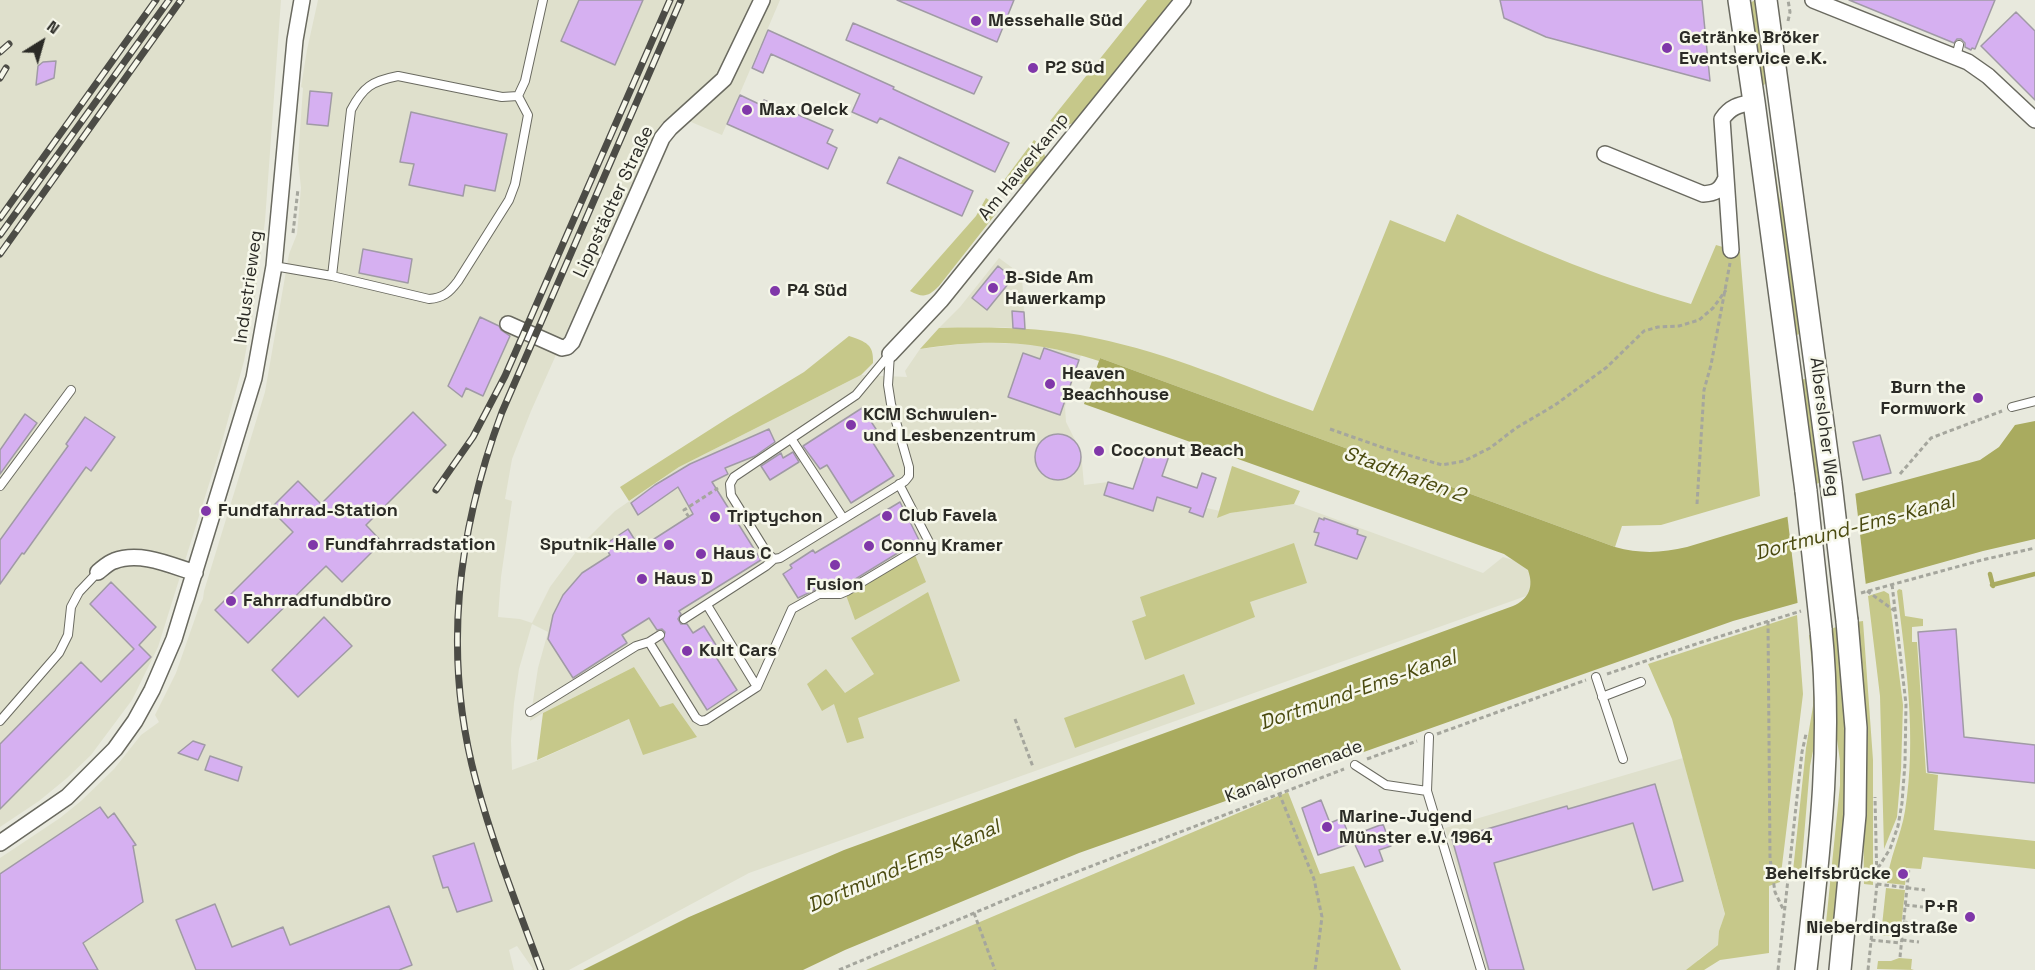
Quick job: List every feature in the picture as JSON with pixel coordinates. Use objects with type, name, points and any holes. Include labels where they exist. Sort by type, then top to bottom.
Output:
[{"type":"main road","name":"Albersloher Weg","points":[[1739,0],[1806,491],[1821,629],[1827,717],[1826,771],[1806,970]]},
{"type":"main road","name":"Albersloher Weg","points":[[1766,0],[1831,483],[1847,621],[1856,728],[1855,815],[1840,970]]},
{"type":"main road","points":[[1754,102],[1781,100]]},
{"type":"street","name":"Industrieweg","points":[[0,843],[67,796],[102,763],[135,721],[160,675],[174,639],[254,378],[274,266],[295,40],[302,0]]},
{"type":"street","name":"Lippstädter Straße","points":[[508,324],[562,348],[572,342],[662,138],[724,79],[762,0]]},
{"type":"street","name":"Am Hawerkamp","points":[[890,354],[941,300],[1183,0]]},
{"type":"street","points":[[1813,0],[1957,51],[1988,76],[2035,120]]},
{"type":"street","points":[[1731,250],[1722,119],[1728,110],[1754,102]]},
{"type":"street","points":[[1605,154],[1703,194],[1714,193],[1721,189],[1725,180]]},
{"type":"street","points":[[98,572],[113,561],[132,558],[154,560],[195,573]]},
{"type":"lane","points":[[518,96],[525,81],[543,0]]},
{"type":"lane","points":[[332,276],[347,129],[351,111],[358,97],[367,87],[380,79],[398,76],[502,97],[518,96]]},
{"type":"lane","points":[[274,266],[332,276],[429,299],[439,298],[449,293],[498,219],[515,184],[528,115],[518,96]]},
{"type":"lane","points":[[684,619],[774,559],[780,558],[909,476],[909,467],[891,404],[888,385],[890,354]]},
{"type":"lane","name":"Am Hawerkamp","points":[[730,484],[734,477],[856,395],[890,354]]},
{"type":"lane","points":[[0,486],[71,390]]},
{"type":"lane","points":[[2012,407],[2035,401]]},
{"type":"lane","points":[[792,440],[843,518]]},
{"type":"lane","points":[[730,484],[731,495],[767,553],[774,559]]},
{"type":"lane","points":[[649,642],[696,718],[700,721],[706,720],[757,687],[792,609],[819,594],[840,594],[847,591],[929,542],[899,484]]},
{"type":"lane","points":[[0,721],[59,653],[68,635],[71,607],[79,592],[98,572]]},
{"type":"lane","points":[[707,605],[757,687]]},
{"type":"lane","points":[[530,712],[636,646],[660,635]]},
{"type":"lane","points":[[1596,677],[1623,759]]},
{"type":"lane","points":[[1602,697],[1641,682]]},
{"type":"lane","points":[[1429,737],[1427,791],[1480,970]]},
{"type":"lane","points":[[1354,765],[1386,784],[1427,791]]},
{"type":"path","points":[[1697,504],[1704,390],[1726,290],[1731,250]]},
{"type":"path","points":[[1330,429],[1442,465],[1464,462],[1490,448],[1516,428],[1555,405],[1607,367],[1644,331],[1658,327],[1679,326],[1699,320],[1713,308],[1726,290]]},
{"type":"path","points":[[1900,474],[1931,438],[2012,407]]},
{"type":"path","points":[[689,517],[684,510],[722,485],[730,484]]},
{"type":"path","points":[[1868,970],[1878,869],[1890,849],[1898,826],[1902,803],[1906,704],[1892,584],[2035,548]]},
{"type":"path","points":[[1867,591],[1896,612]]},
{"type":"path","name":"Kanalpromenade","points":[[839,970],[974,913],[1373,756],[1596,677],[1768,621],[1770,858],[1775,892],[1784,912]]},
{"type":"path","points":[[1015,719],[1033,767]]},
{"type":"path","points":[[1778,970],[1802,752],[1808,726]]},
{"type":"path","points":[[1279,793],[1314,879],[1322,917],[1315,970]]},
{"type":"path","points":[[1900,957],[1909,868]]},
{"type":"path","points":[[1877,884],[1925,890]]},
{"type":"path","points":[[1905,905],[1923,907]]},
{"type":"path","points":[[974,913],[995,970]]},
{"type":"path","points":[[1904,922],[1921,924]]},
{"type":"path","points":[[1871,940],[1919,942]]},
{"type":"shaded area","points":[[0,0],[281,0],[265,221],[244,361],[220,449],[158,647],[132,700],[91,755],[39,801],[0,827]]},
{"type":"shaded area","points":[[318,0],[780,0],[722,135],[672,114],[653,137],[531,411],[512,459],[505,499],[512,501],[501,577],[498,617],[520,619],[532,623],[550,587],[581,545],[615,511],[679,467],[861,375],[907,377],[905,371],[920,349],[978,342],[1039,345],[1081,355],[1065,407],[1066,422],[1081,452],[1084,485],[1108,482],[1157,497],[1229,513],[1294,504],[1483,573],[1503,557],[1523,563],[1530,568],[1532,591],[1526,596],[749,873],[569,970],[531,970],[533,969],[517,946],[509,950],[514,970],[0,970],[0,858],[60,818],[81,801],[114,769],[141,735],[159,722],[155,715],[176,673],[203,599],[265,392],[289,254],[297,234],[301,188],[298,159],[303,88],[301,87]],"holes":[[[532,624],[548,632],[538,668],[530,721],[634,667],[660,707],[512,770],[511,740],[519,669]]]},
{"type":"shaded area","points":[[1147,0],[1173,0],[1077,120],[1067,125],[1050,121]]},
{"type":"shaded area","points":[[1755,0],[1758,2],[1768,73],[1764,85],[1760,85],[1748,10],[1750,3]]},
{"type":"shaded area","points":[[1034,140],[1040,145],[1046,158],[1024,184],[1002,183]]},
{"type":"shaded area","points":[[1774,162],[1779,196],[1793,246],[1805,332],[1794,336],[1770,163]]},
{"type":"shaded area","points":[[986,198],[996,205],[998,211],[939,286],[925,295],[918,295],[910,291],[976,216]]},
{"type":"shaded area","points":[[1457,214],[1572,264],[1691,304],[1716,245],[1740,252],[1760,496],[1661,525],[1622,526],[1615,547],[1100,358],[1099,361],[1053,349],[1010,343],[967,344],[920,349],[939,328],[1017,328],[1076,334],[1123,344],[1178,361],[1313,411],[1390,220],[1445,242]]},
{"type":"shaded area","points":[[999,258],[1022,275],[1025,329],[939,328],[960,307]]},
{"type":"shaded area","points":[[849,336],[864,342],[872,352],[873,363],[861,375],[679,467],[629,501],[620,487],[804,372]]},
{"type":"shaded area","points":[[1811,378],[1823,482],[1812,485],[1799,380]]},
{"type":"shaded area","points":[[1232,466],[1300,491],[1294,504],[1230,513],[1217,518]]},
{"type":"shaded area","points":[[1294,543],[1307,583],[1250,602],[1255,617],[1145,660],[1132,621],[1146,616],[1140,597]]},
{"type":"shaded area","points":[[915,555],[926,582],[855,620],[846,595]]},
{"type":"shaded area","points":[[1902,590],[1905,616],[1923,619],[1923,626],[1912,627],[1912,642],[1917,642],[1926,773],[1938,775],[1934,830],[2035,841],[2035,869],[1923,857],[1921,869],[1907,868],[1905,885],[1887,883],[1905,811],[1910,756],[1909,701],[1897,591]]},
{"type":"shaded area","points":[[1884,591],[1889,594],[1903,705],[1897,817],[1884,849],[1880,696],[1868,596]]},
{"type":"shaded area","points":[[928,592],[960,681],[858,718],[864,738],[847,743],[834,704],[822,711],[807,684],[826,669],[845,693],[874,674],[851,638]]},
{"type":"shaded area","points":[[1797,615],[1803,694],[1780,882],[1769,886],[1769,953],[1720,960],[1704,970],[1686,970],[1718,945],[1719,931],[1725,914],[1672,719],[1648,664]]},
{"type":"shaded area","points":[[1863,621],[1873,760],[1873,885],[1864,884],[1856,622]]},
{"type":"shaded area","points":[[1840,626],[1849,775],[1836,934],[1825,933],[1840,785],[1830,629]]},
{"type":"shaded area","points":[[1815,634],[1819,721],[1810,766],[1801,872],[1793,871],[1806,748],[1813,706],[1809,635]]},
{"type":"shaded area","points":[[634,667],[660,707],[673,703],[697,737],[643,755],[629,719],[537,760],[543,713]]},
{"type":"shaded area","points":[[1184,674],[1195,704],[1075,748],[1064,718]]},
{"type":"shaded area","points":[[1683,758],[1725,915],[1719,931],[1718,945],[1698,960],[1703,970],[1487,970],[1445,828]]},
{"type":"shaded area","points":[[1288,792],[1320,874],[1354,866],[1401,970],[866,970]]},
{"type":"shaded area","points":[[1886,888],[1905,890],[1900,937],[1881,935]]},
{"type":"shaded area","points":[[1899,958],[1912,959],[1911,969],[1914,970],[1877,969],[1878,961],[1891,961]]},
{"type":"water","points":[[1100,358],[1615,547],[1642,552],[1669,551],[1687,547],[1823,506],[1836,499],[1980,460],[1999,447],[2015,425],[2035,421],[2035,539],[1983,551],[1733,621],[1079,853],[845,950],[803,970],[583,970],[689,917],[844,850],[1513,606],[1523,600],[1529,592],[1528,570],[1504,554],[1084,404]]},
{"type":"pier","points":[[1855,491],[1866,586],[1798,606],[1787,513]]},
{"type":"building","points":[[579,0],[643,0],[615,65],[561,41]]},
{"type":"building","name":"Messehalle Süd","points":[[897,0],[1014,0],[997,42]]},
{"type":"building","points":[[1500,0],[1702,0],[1710,81],[1546,37],[1504,18]]},
{"type":"building","points":[[1849,0],[1995,0],[1975,49],[1971,50],[1965,47],[1961,39],[1957,39],[1954,43]]},
{"type":"building","points":[[2016,12],[2035,31],[2035,100],[1981,46]]},
{"type":"building","points":[[853,23],[982,77],[974,94],[846,40]]},
{"type":"building","points":[[768,30],[894,87],[893,89],[1009,143],[995,172],[880,118],[877,123],[852,112],[860,94],[771,54],[763,73],[752,68]]},
{"type":"building","points":[[56,61],[54,78],[36,85],[38,66],[43,62]]},
{"type":"building","points":[[310,91],[332,93],[328,126],[307,124]]},
{"type":"building","points":[[740,95],[761,105],[764,100],[833,130],[827,143],[837,148],[828,169],[727,124]]},
{"type":"building","points":[[411,112],[507,134],[495,191],[465,185],[463,196],[409,185],[414,164],[400,162]]},
{"type":"building","points":[[899,157],[973,191],[962,216],[887,183]]},
{"type":"building","points":[[363,249],[412,259],[408,283],[359,273]]},
{"type":"building","name":"B-Side Am Hawerkamp","points":[[998,266],[1013,278],[987,310],[972,298]]},
{"type":"building","points":[[1012,311],[1024,312],[1025,329],[1013,328]]},
{"type":"building","points":[[480,317],[499,326],[510,336],[483,396],[466,388],[462,397],[448,386]]},
{"type":"building","points":[[1044,348],[1079,360],[1060,415],[1008,397],[1023,353],[1040,359]]},
{"type":"building","points":[[862,408],[876,429],[868,435],[894,476],[851,503],[827,465],[820,469],[803,446]]},
{"type":"building","name":"Fundfahrradstation","points":[[413,412],[446,445],[366,525],[382,542],[342,582],[326,566],[248,643],[215,610],[293,532],[270,509],[298,481],[321,504]]},
{"type":"building","points":[[25,414],[37,423],[0,474],[0,450]]},
{"type":"building","points":[[85,417],[115,437],[91,471],[86,467],[0,584],[0,540],[68,446],[66,444]]},
{"type":"building","points":[[769,429],[775,442],[755,456],[725,468],[728,474],[712,482],[761,560],[679,611],[681,614],[678,619],[681,624],[687,624],[693,633],[704,626],[721,653],[716,657],[737,690],[707,710],[663,640],[665,632],[662,629],[657,630],[649,618],[622,635],[627,643],[573,678],[548,639],[553,615],[563,595],[582,573],[610,555],[604,545],[628,529],[640,548],[693,514],[678,487],[638,515],[631,503],[690,464]]},
{"type":"building","points":[[1058,434],[1074,441],[1081,457],[1074,473],[1058,480],[1042,473],[1035,457],[1042,441]]},
{"type":"building","points":[[1880,435],[1891,473],[1863,480],[1853,442]]},
{"type":"building","points":[[1147,448],[1169,456],[1162,476],[1197,488],[1202,473],[1216,478],[1203,517],[1189,512],[1191,508],[1157,497],[1153,511],[1104,495],[1108,482],[1133,489]]},
{"type":"building","points":[[793,452],[799,462],[770,480],[761,466],[781,453],[783,458]]},
{"type":"building","name":"Conny Kramer","points":[[900,502],[919,540],[844,586],[817,589],[798,598],[783,574],[792,568],[790,565],[813,550],[815,553]]},
{"type":"building","points":[[1319,518],[1358,530],[1357,534],[1366,537],[1357,559],[1315,545],[1319,533],[1314,532]]},
{"type":"building","points":[[111,582],[156,627],[139,645],[151,657],[0,809],[0,744],[81,662],[101,682],[134,649],[90,604]]},
{"type":"building","points":[[324,617],[352,646],[298,697],[272,670]]},
{"type":"building","points":[[1956,629],[1964,737],[2035,745],[2035,783],[1928,772],[1918,632]]},
{"type":"building","points":[[193,741],[205,745],[198,760],[178,753]]},
{"type":"building","points":[[210,756],[242,767],[238,781],[205,770]]},
{"type":"building","points":[[1655,784],[1683,881],[1653,890],[1633,823],[1494,863],[1524,970],[1489,970],[1452,839]]},
{"type":"building","name":"Marine-Jugend Münster e.V. 1964","points":[[1321,800],[1330,823],[1342,818],[1352,843],[1318,855],[1302,808]]},
{"type":"building","points":[[100,807],[108,818],[114,813],[136,845],[133,846],[143,902],[83,943],[98,970],[0,970],[0,874]]},
{"type":"building","points":[[1383,824],[1391,846],[1379,850],[1383,861],[1365,867],[1351,836]]},
{"type":"building","points":[[474,843],[492,901],[457,912],[448,887],[443,888],[433,856]]},
{"type":"building","points":[[215,904],[232,947],[283,927],[290,945],[389,906],[412,965],[399,970],[196,970],[176,920]]},
{"type":"waterway","points":[[1990,574],[1993,586]]},
{"type":"waterway","points":[[1992,585],[2035,574]]},
{"type":"railway","points":[[0,218],[156,0]]},
{"type":"railway","points":[[0,235],[169,0]]},
{"type":"railway","points":[[0,254],[181,0]]},
{"type":"railway","points":[[436,490],[473,437],[505,376],[670,0]]},
{"type":"railway","points":[[541,970],[490,829],[476,781],[466,734],[459,687],[457,641],[459,595],[465,549],[474,503],[502,412],[681,0]]},
{"type":"railway","points":[[0,52],[9,44]]},
{"type":"railway","points":[[0,78],[6,68]]},
{"type":"place","name":"Messehalle Süd","points":[[976,21]]},
{"type":"place","name":"Getränke Bröker Eventservice e.K.","points":[[1667,48]]},
{"type":"place","name":"P2 Süd","points":[[1033,68]]},
{"type":"place","name":"Max Oelck","points":[[747,110]]},
{"type":"place","name":"B-Side Am Hawerkamp","points":[[993,288]]},
{"type":"place","name":"P4 Süd","points":[[775,291]]},
{"type":"place","name":"Heaven Beachhouse","points":[[1050,384]]},
{"type":"place","name":"Burn the Formwork","points":[[1978,398]]},
{"type":"place","name":"KCM Schwulen- und Lesbenzentrum","points":[[851,425]]},
{"type":"place","name":"Coconut Beach","points":[[1099,451]]},
{"type":"place","name":"Fundfahrrad-Station","points":[[206,511]]},
{"type":"place","name":"Club Favela","points":[[887,516]]},
{"type":"place","name":"Triptychon","points":[[715,517]]},
{"type":"place","name":"Fundfahrradstation","points":[[313,545]]},
{"type":"place","name":"Sputnik-Halle","points":[[669,545]]},
{"type":"place","name":"Conny Kramer","points":[[869,546]]},
{"type":"place","name":"Haus C","points":[[701,554]]},
{"type":"place","name":"Fusion","points":[[835,565]]},
{"type":"place","name":"Haus D","points":[[642,579]]},
{"type":"place","name":"Fahrradfundbüro","points":[[231,601]]},
{"type":"place","name":"Kult Cars","points":[[687,651]]},
{"type":"place","name":"Marine-Jugend Münster e.V. 1964","points":[[1327,827]]},
{"type":"place","name":"Behelfsbrücke","points":[[1903,874]]},
{"type":"place","name":"P+R Nieberdingstraße","points":[[1970,917]]},
{"type":"water label","name":"Stadthafen 2","points":[[1404,475]]},
{"type":"water label","name":"Dortmund-Ems-Kanal","points":[[1855,528]]},
{"type":"water label","name":"Dortmund-Ems-Kanal","points":[[1358,691]]},
{"type":"water label","name":"Dortmund-Ems-Kanal","points":[[904,867]]}]
